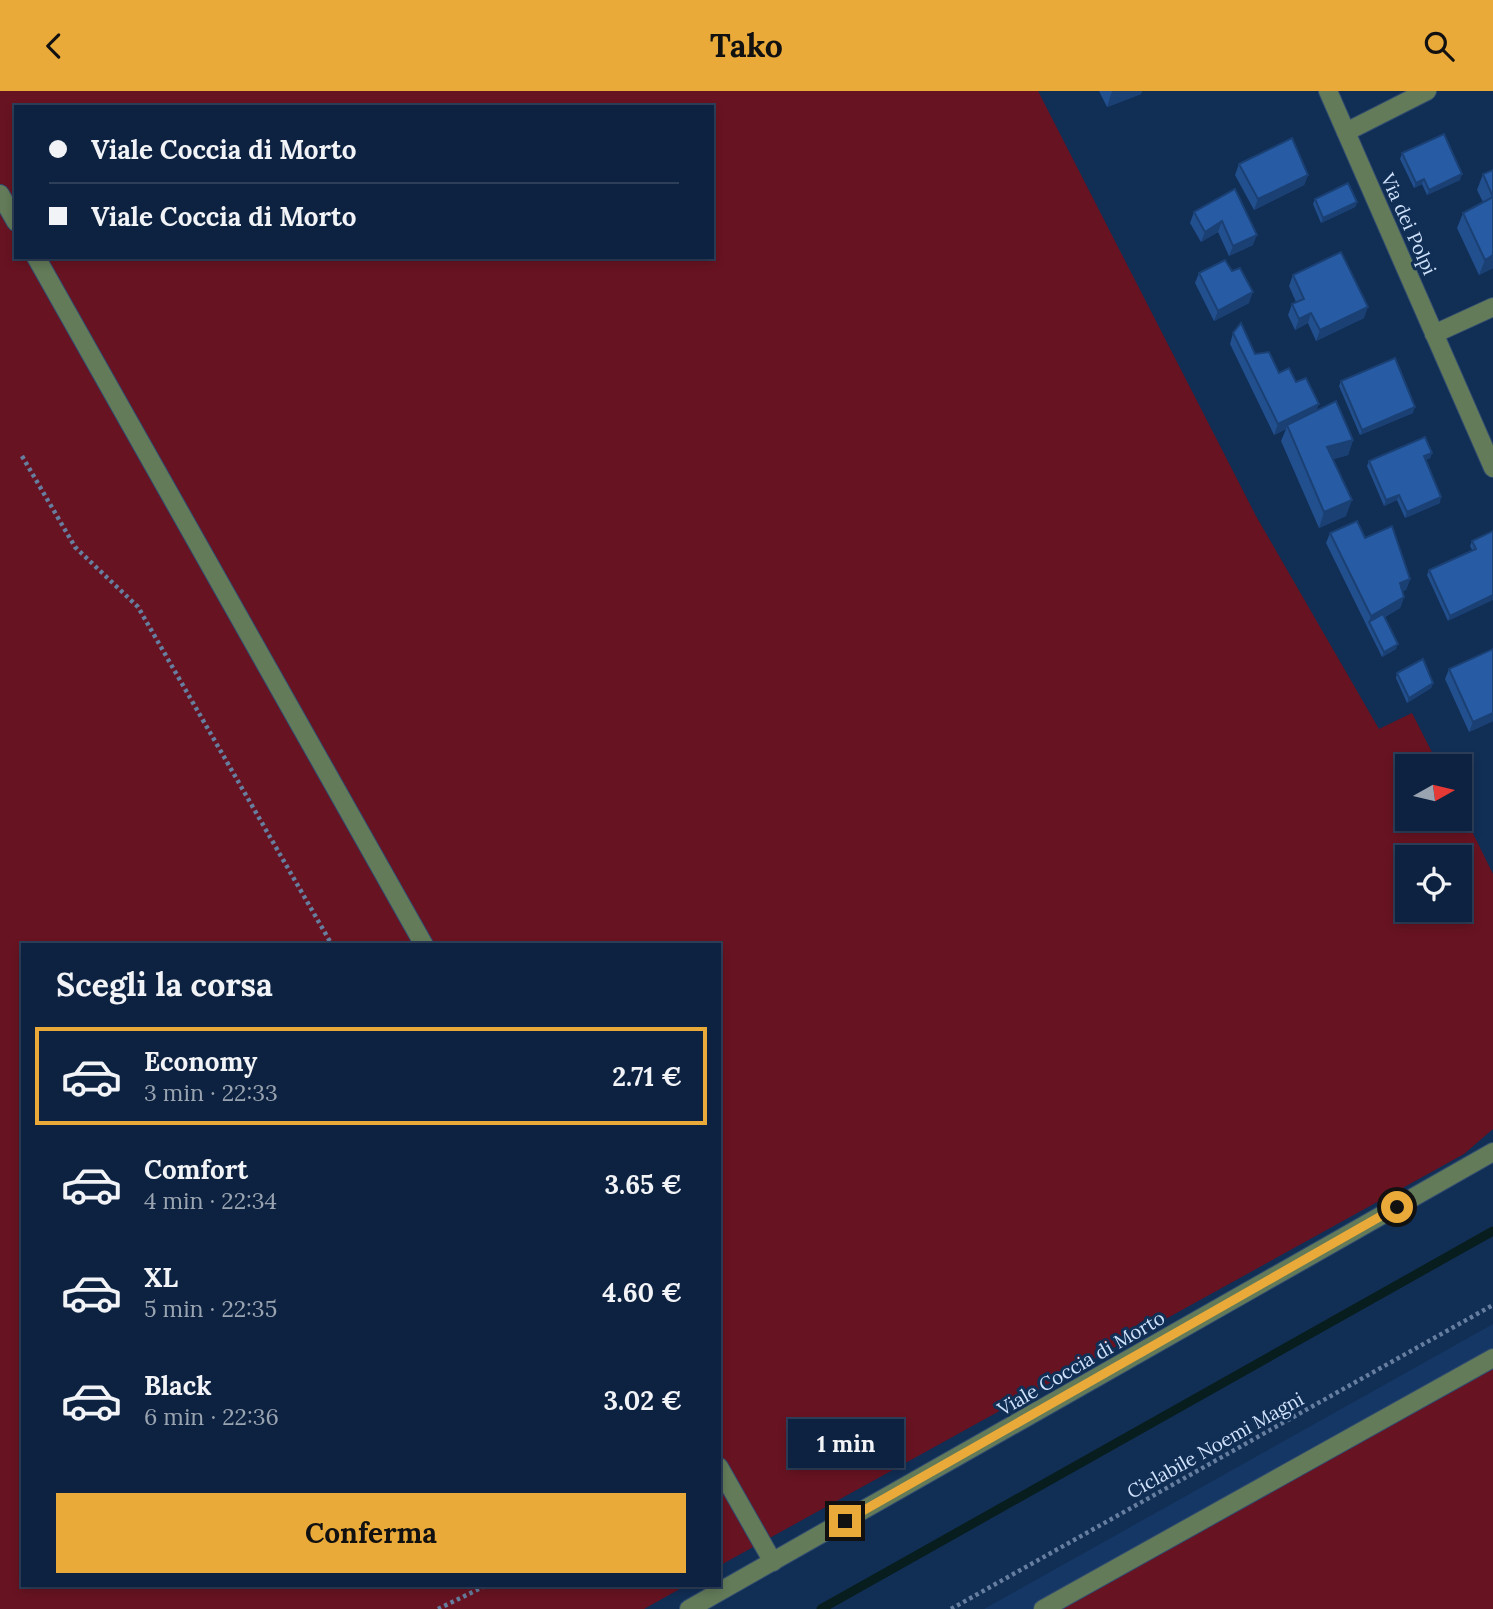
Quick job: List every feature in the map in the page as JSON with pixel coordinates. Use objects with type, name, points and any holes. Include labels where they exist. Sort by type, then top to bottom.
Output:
[{"type":"street","name":"Via dei Polpi","points":[[1328,91],[1493,468]]},
{"type":"street","points":[[1346,132],[1427,91]]},
{"type":"street","points":[[0,194],[14,218]]},
{"type":"street","points":[[37,259],[424,943]]},
{"type":"street","points":[[1434,334],[1493,307]]},
{"type":"street","name":"Viale Coccia di Morto","points":[[690,1609],[1493,1152]]},
{"type":"street","points":[[1043,1609],[1493,1358]]},
{"type":"street","points":[[721,1471],[773,1562]]},
{"type":"path","points":[[22,456],[75,547],[138,607],[331,943]]},
{"type":"path","name":"Ciclabile Noemi Magni","points":[[951,1609],[1493,1305]]},
{"type":"path","points":[[438,1609],[483,1587]]},
{"type":"shaded area","points":[[0,91],[1038,91],[1256,516],[1379,729],[1412,713],[1433,754],[1395,754],[1395,831],[1472,831],[1493,874],[1493,1129],[1464,1154],[721,1565],[721,943],[21,943],[21,1587],[683,1587],[644,1609],[0,1609]]},
{"type":"shaded area","points":[[1493,1324],[1493,1609],[984,1609]]},
{"type":"shaded area","points":[[1493,1366],[1493,1609],[1059,1609]]},
{"type":"building","points":[[1444,134],[1462,174],[1429,190],[1424,179],[1416,183],[1402,153]]},
{"type":"building","points":[[1292,138],[1308,175],[1258,199],[1239,164]]},
{"type":"building","points":[[1493,170],[1493,197],[1483,174]]},
{"type":"building","points":[[1348,183],[1357,202],[1323,218],[1315,199]]},
{"type":"building","points":[[1235,189],[1257,235],[1233,246],[1222,221],[1205,232],[1194,212]]},
{"type":"building","points":[[1493,197],[1493,255],[1485,260],[1463,213]]},
{"type":"building","points":[[1341,252],[1368,307],[1320,330],[1311,313],[1299,319],[1292,304],[1304,299],[1293,275]]},
{"type":"building","points":[[1225,260],[1232,271],[1240,268],[1253,292],[1218,311],[1199,273]]},
{"type":"building","points":[[1241,323],[1255,354],[1269,352],[1279,373],[1289,368],[1296,382],[1306,378],[1319,404],[1278,424],[1233,333]]},
{"type":"building","points":[[1395,358],[1415,407],[1362,430],[1341,381]]},
{"type":"building","points":[[1336,401],[1353,440],[1327,447],[1352,500],[1324,512],[1287,425]]},
{"type":"building","points":[[1425,437],[1432,453],[1424,456],[1441,497],[1407,512],[1399,495],[1386,500],[1369,461]]},
{"type":"building","points":[[1357,521],[1365,538],[1392,526],[1410,579],[1400,583],[1404,597],[1371,616],[1330,533]]},
{"type":"building","points":[[1493,531],[1493,595],[1450,616],[1429,570],[1476,549],[1472,541]]},
{"type":"building","points":[[1383,614],[1398,644],[1384,652],[1369,622]]},
{"type":"building","points":[[1493,649],[1493,713],[1473,722],[1449,669]]},
{"type":"building","points":[[1423,659],[1433,683],[1409,698],[1397,673]]},
{"type":"waterway","points":[[821,1609],[1493,1231]]},
{"type":"route","points":[[845,1521],[1397,1207]]}]
